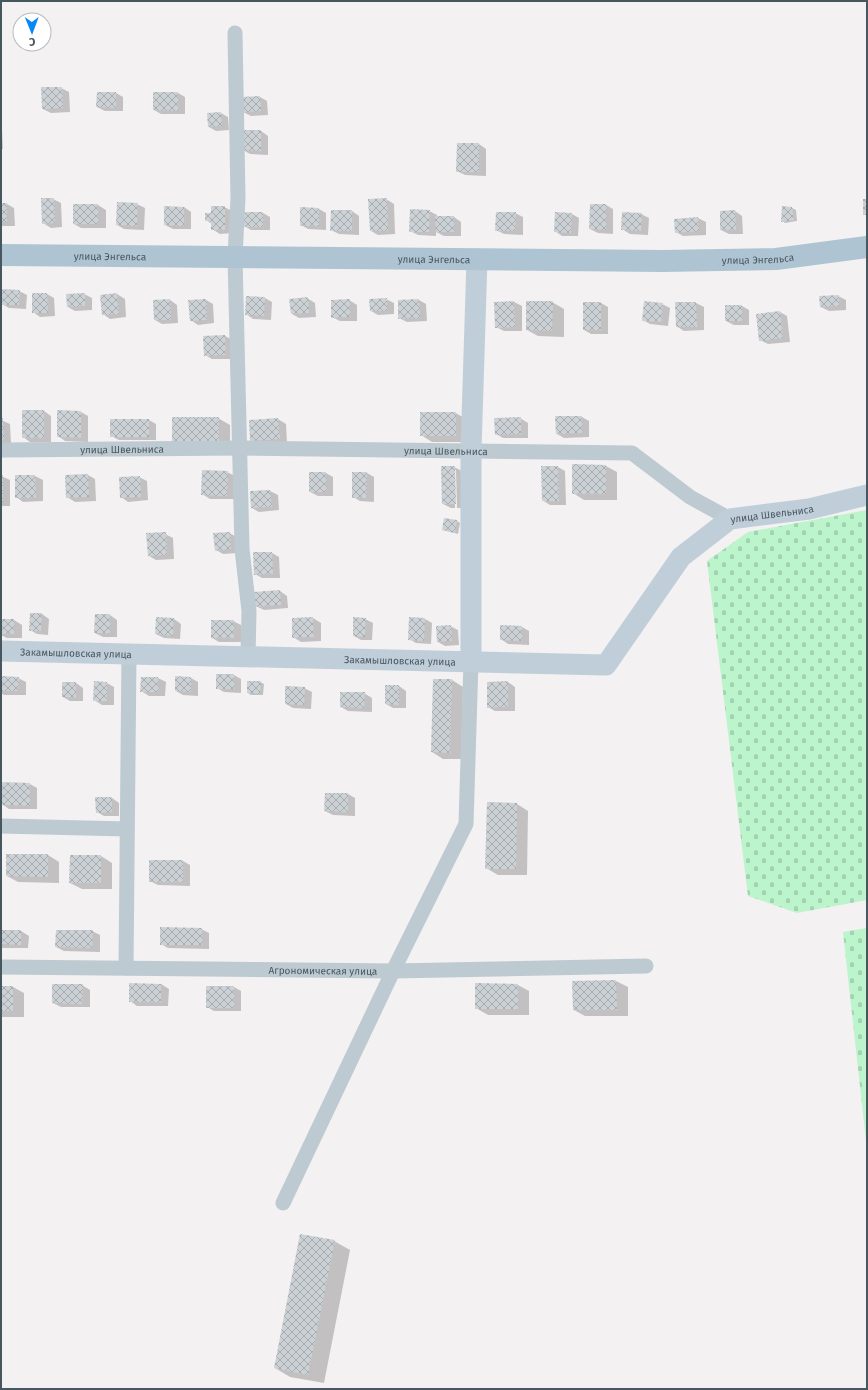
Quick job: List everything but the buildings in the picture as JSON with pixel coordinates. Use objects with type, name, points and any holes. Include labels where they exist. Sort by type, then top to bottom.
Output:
[{"type":"main road","name":"улица Энгельса","points":[[1,255],[663,261],[776,259],[867,247]]},
{"type":"street","points":[[235,33],[238,198],[235,257],[241,448],[242,549],[249,611],[248,656]]},
{"type":"street","points":[[283,1203],[393,971],[466,824],[471,662],[471,450],[477,259]]},
{"type":"street","name":"улица Швельниса","points":[[1,450],[241,448],[632,453],[690,497],[730,519],[809,509],[867,495]]},
{"type":"street","name":"Закамышловская улица","points":[[1,651],[606,665],[681,557],[730,519]]},
{"type":"street","points":[[126,968],[129,653]]},
{"type":"street","points":[[1,826],[127,830]]},
{"type":"street","name":"Агрономическая улица","points":[[1,967],[393,971],[646,966]]},
{"type":"green space","points":[[867,510],[867,900],[797,913],[748,896],[707,561],[748,532]]},
{"type":"green space","points":[[867,928],[867,1150],[843,932]]}]
